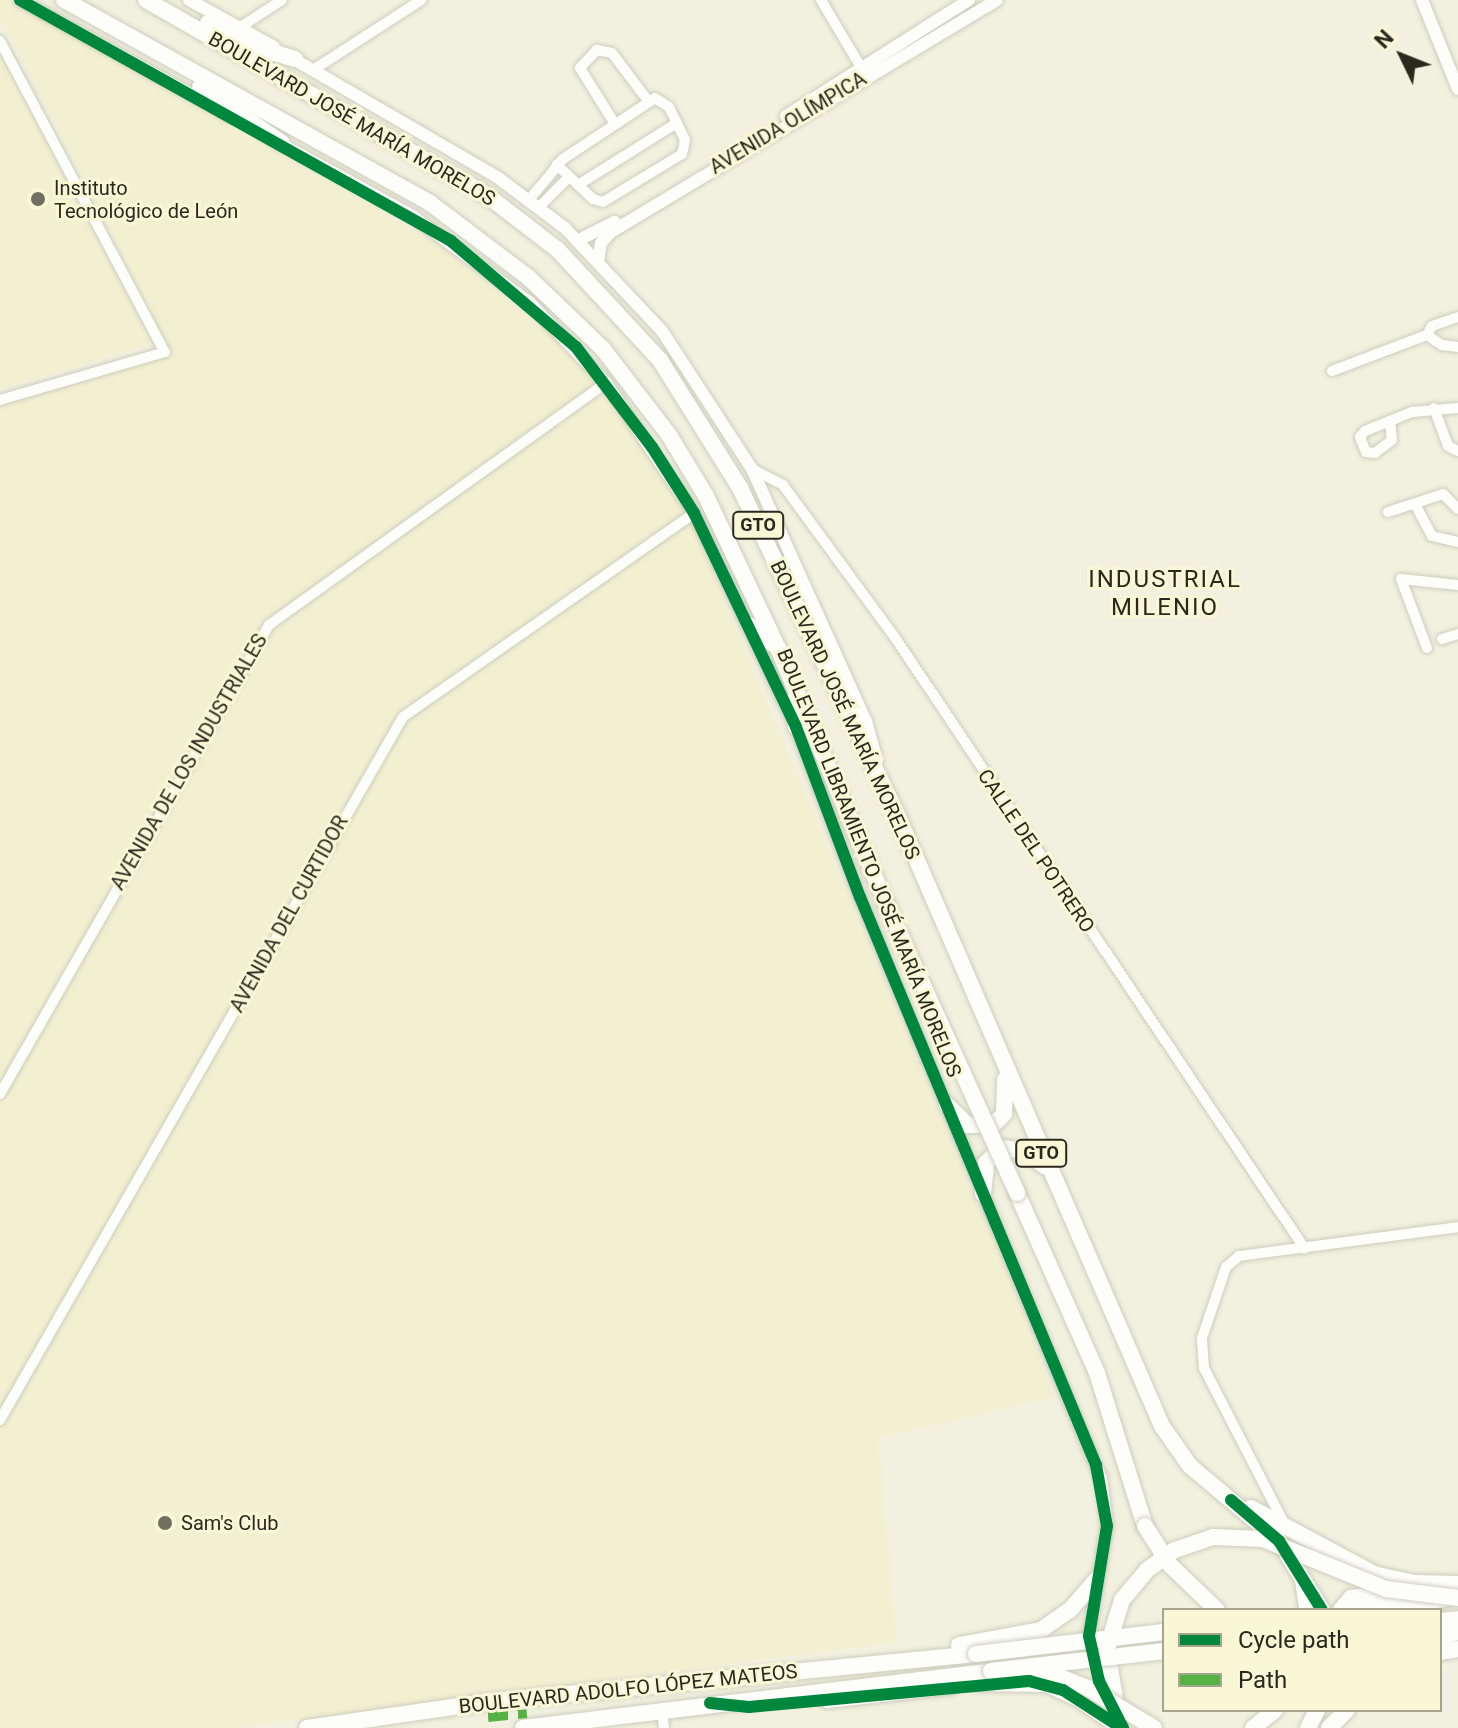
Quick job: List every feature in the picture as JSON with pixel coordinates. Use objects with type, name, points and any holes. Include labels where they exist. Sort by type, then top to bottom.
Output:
[{"type":"main road","name":"BOULEVARD JOSÉ MARÍA MORELOS","points":[[64,0],[430,203],[552,298],[612,360],[669,435],[706,496],[778,648],[888,908],[1097,1373],[1145,1526],[1170,1565],[1215,1608]]},
{"type":"main road","name":"BOULEVARD JOSÉ MARÍA MORELOS","points":[[146,0],[488,196],[558,250],[605,296],[660,360],[715,443],[882,784],[1046,1167],[1162,1426],[1190,1466],[1231,1500]]},
{"type":"main road","points":[[161,0],[252,46],[295,59]]},
{"type":"main road","points":[[110,26],[282,143]]},
{"type":"main road","points":[[749,625],[778,648]]},
{"type":"main road","points":[[795,686],[796,727]]},
{"type":"main road","points":[[947,1105],[976,1128],[999,1122],[1005,1107],[1004,1066]]},
{"type":"main road","points":[[983,1194],[986,1163],[1001,1148],[1024,1151],[1046,1167]]},
{"type":"main road","points":[[1231,1500],[1279,1541],[1302,1573],[1321,1608]]},
{"type":"main road","name":"GTO","points":[[1231,1500],[1374,1574],[1414,1583],[1458,1584]]},
{"type":"main road","points":[[1122,1728],[1111,1693],[1107,1649],[1122,1600],[1147,1570],[1175,1550],[1213,1537],[1263,1539],[1386,1589],[1458,1598]]},
{"type":"main road","points":[[1302,1573],[1307,1608]]},
{"type":"main road","points":[[702,1682],[1041,1630],[1070,1610],[1096,1580]]},
{"type":"main road","points":[[1343,1608],[1351,1598],[1458,1584]]},
{"type":"main road","points":[[1370,1608],[1458,1598]]},
{"type":"main road","points":[[710,1703],[749,1707],[1000,1680],[1049,1670],[1065,1660],[1064,1640],[1041,1630]]},
{"type":"main road","name":"BOULEVARD ADOLFO LÓPEZ MATEOS","points":[[307,1728],[487,1702],[1162,1632]]},
{"type":"main road","name":"BOULEVARD ADOLFO LÓPEZ MATEOS","points":[[523,1728],[663,1719],[710,1703],[1162,1651]]},
{"type":"main road","points":[[1029,1666],[1088,1688],[1154,1728]]},
{"type":"main road","points":[[1000,1680],[1063,1690],[1122,1728]]},
{"type":"main road","points":[[1253,1728],[1273,1712]]},
{"type":"main road","points":[[1329,1728],[1345,1712]]},
{"type":"street","name":"BOULEVARD LIBRAMIENTO JOSÉ MARÍA MORELOS","points":[[20,0],[282,143],[461,249],[544,316],[606,383],[694,513],[796,727],[983,1194],[1101,1478],[1107,1526],[1089,1625],[1094,1663],[1122,1728]]},
{"type":"street","points":[[189,0],[442,141],[533,204],[598,262],[682,356],[752,469],[866,721],[882,784]]},
{"type":"street","points":[[239,28],[282,0]]},
{"type":"street","points":[[313,70],[421,0]]},
{"type":"street","points":[[821,0],[864,72]]},
{"type":"street","name":"AVENIDA OLÍMPICA","points":[[577,241],[864,72],[997,0]]},
{"type":"street","points":[[1422,0],[1458,89]]},
{"type":"street","points":[[962,2],[963,20]]},
{"type":"street","name":"AVENIDA OLÍMPICA","points":[[598,262],[601,243],[611,232],[864,72],[962,2]]},
{"type":"street","points":[[0,41],[165,352],[0,400]]},
{"type":"street","points":[[615,124],[580,68],[589,55],[609,50],[649,102]]},
{"type":"street","points":[[533,204],[557,165],[649,102],[664,102],[677,123],[685,149],[665,165],[603,202],[578,185],[557,165]]},
{"type":"street","points":[[578,185],[677,123]]},
{"type":"street","points":[[533,204],[569,177]]},
{"type":"street","points":[[1332,371],[1427,335],[1432,326],[1458,317]]},
{"type":"street","points":[[1427,335],[1442,345],[1458,347]]},
{"type":"street","name":"AVENIDA DE LOS INDUSTRIALES","points":[[0,1094],[269,625],[606,383]]},
{"type":"street","points":[[1390,421],[1434,408],[1458,408]]},
{"type":"street","points":[[1434,408],[1448,446],[1458,451]]},
{"type":"street","name":"CALLE DEL POTRERO","points":[[752,469],[783,485],[896,639],[1305,1249]]},
{"type":"street","points":[[1388,512],[1443,494],[1458,509]]},
{"type":"street","points":[[1415,504],[1432,536],[1458,542]]},
{"type":"street","name":"AVENIDA DEL CURTIDOR","points":[[0,1420],[403,717],[694,513]]},
{"type":"street","points":[[1427,648],[1401,579],[1458,585]]},
{"type":"street","points":[[1442,639],[1458,634]]},
{"type":"street","points":[[1286,1526],[1204,1368],[1202,1338],[1229,1261],[1458,1227]]},
{"type":"shaded area","points":[[0,0],[13,0],[439,245],[592,365],[688,514],[1021,1307],[1054,1397],[878,1438],[897,1642],[232,1728],[0,1728],[0,402],[173,355],[0,17]]},
{"type":"shaded area","name":"Instituto Tecnológico de León","points":[[0,53],[151,344],[0,389]]},
{"type":"marked path","points":[[488,1717],[527,1713]]},
{"type":"cycle path","points":[[20,0],[451,241],[576,347],[652,447],[694,513],[796,727],[860,897],[1096,1465],[1107,1526],[1089,1636],[1099,1681],[1123,1728]]},
{"type":"cycle path","points":[[1231,1500],[1279,1541],[1321,1608]]},
{"type":"cycle path","points":[[710,1703],[749,1707],[1029,1681],[1063,1690],[1117,1725]]},
{"type":"place","name":"Instituto Tecnológico de León","points":[[38,199]]},
{"type":"place","name":"Sam's Club","points":[[165,1523]]},
{"type":"district","name":"INDUSTRIAL MILENIO","points":[[1165,594]]}]
